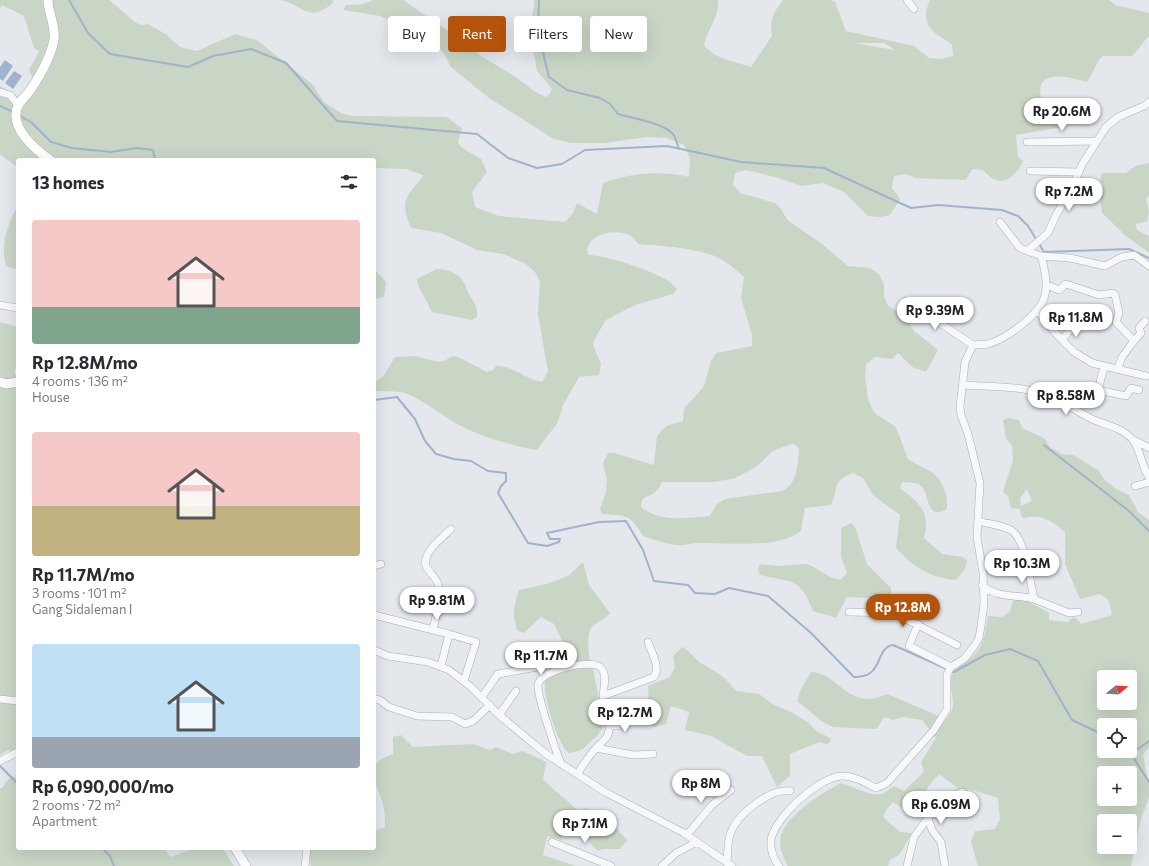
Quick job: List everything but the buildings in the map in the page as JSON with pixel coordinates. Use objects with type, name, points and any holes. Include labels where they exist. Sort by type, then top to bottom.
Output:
[{"type":"street","points":[[17,111],[42,72],[54,39],[54,30],[48,0]]},
{"type":"street","points":[[907,0],[914,9]]},
{"type":"street","points":[[0,92],[10,95],[28,141],[36,150],[47,158]]},
{"type":"street","points":[[1027,251],[1048,233],[1056,215],[1070,191],[1078,172],[1106,127],[1118,117],[1144,106],[1149,102]]},
{"type":"street","points":[[1027,142],[1097,141]]},
{"type":"street","points":[[1030,171],[1078,172]]},
{"type":"street","points":[[1000,222],[1020,248],[1041,256],[1070,258],[1105,266],[1122,257],[1134,255],[1149,266]]},
{"type":"street","points":[[907,301],[973,345],[988,344],[998,340],[1028,320],[1037,310],[1045,297],[1047,286],[1041,256]]},
{"type":"street","points":[[1047,286],[1059,290],[1066,284],[1099,295],[1113,293],[1119,313],[1116,322],[1134,341]]},
{"type":"street","points":[[0,305],[16,308]]},
{"type":"street","points":[[1037,310],[1074,352],[1092,363],[1118,368],[1146,376]]},
{"type":"street","points":[[1118,368],[1122,357],[1141,333],[1139,328],[1145,321]]},
{"type":"street","points":[[1062,340],[1076,323]]},
{"type":"street","points":[[949,670],[964,659],[979,638],[984,604],[982,585],[983,573],[977,537],[980,483],[968,434],[961,415],[964,362],[973,345]]},
{"type":"street","points":[[1098,390],[1104,366]]},
{"type":"street","points":[[0,382],[6,384],[16,382]]},
{"type":"street","points":[[963,385],[1022,389],[1056,399],[1092,419],[1122,431],[1134,440],[1149,448]]},
{"type":"street","points":[[1056,399],[1068,392],[1080,390],[1098,390],[1126,396],[1131,388],[1139,390]]},
{"type":"street","points":[[1134,440],[1143,467],[1149,478]]},
{"type":"street","points":[[1135,486],[1149,482]]},
{"type":"street","points":[[978,521],[1007,528],[1018,536],[1034,599]]},
{"type":"street","points":[[432,630],[439,607],[439,588],[436,579],[426,566],[426,560],[435,545],[451,529]]},
{"type":"street","points":[[982,585],[998,595],[1019,595],[1034,599],[1069,613],[1078,612]]},
{"type":"street","points":[[849,612],[894,613],[957,645]]},
{"type":"street","points":[[376,616],[449,634],[479,643],[464,681]]},
{"type":"street","points":[[918,624],[909,646],[949,670]]},
{"type":"street","points":[[442,666],[449,634]]},
{"type":"street","points":[[603,696],[654,677],[656,666],[648,642]]},
{"type":"street","points":[[376,651],[388,656],[428,662],[442,666],[464,681],[531,743],[561,764],[578,773],[623,803],[687,835],[729,864]]},
{"type":"street","points":[[537,654],[546,675]]},
{"type":"street","points":[[561,764],[538,689],[540,679],[561,669],[595,664],[602,668],[604,674],[603,705],[609,726],[606,737],[578,773]]},
{"type":"street","points":[[482,697],[498,674],[543,666]]},
{"type":"street","points":[[779,866],[772,852],[771,840],[775,829],[783,817],[798,802],[827,779],[848,776],[876,788],[888,783],[934,730],[947,709],[949,670]]},
{"type":"street","points":[[500,715],[516,691]]},
{"type":"street","points":[[0,699],[16,701]]},
{"type":"street","points":[[376,699],[380,700],[389,707],[417,716],[452,717],[465,724],[473,721],[490,705]]},
{"type":"street","points":[[609,726],[618,726],[632,714]]},
{"type":"street","points":[[596,748],[633,755],[653,754]]},
{"type":"street","points":[[0,761],[16,753]]},
{"type":"street","points":[[687,835],[712,805],[731,790]]},
{"type":"street","points":[[729,864],[731,832],[743,815],[760,801],[782,790],[790,791]]},
{"type":"street","points":[[907,866],[914,837],[939,804],[959,793],[966,794],[973,806]]},
{"type":"street","points":[[928,818],[932,830],[941,842],[945,866]]},
{"type":"street","points":[[552,842],[611,866]]},
{"type":"street","points":[[662,866],[676,853],[697,842]]},
{"type":"street","points":[[236,850],[246,866]]},
{"type":"street","points":[[304,866],[307,850]]},
{"type":"green space","points":[[0,0],[109,0],[136,23],[142,25],[148,24],[167,35],[180,47],[197,51],[235,34],[257,40],[313,85],[324,102],[341,113],[352,116],[446,117],[462,128],[458,142],[461,147],[481,159],[487,172],[472,192],[475,207],[499,216],[565,222],[573,213],[577,203],[597,214],[603,183],[624,177],[657,173],[689,177],[690,159],[684,145],[666,138],[646,137],[605,143],[571,143],[554,139],[489,98],[451,67],[443,52],[440,50],[440,26],[448,31],[448,52],[477,52],[481,56],[545,97],[550,94],[552,89],[537,71],[533,52],[582,52],[582,16],[532,16],[534,0],[718,0],[717,11],[704,45],[720,57],[751,67],[772,36],[771,24],[774,13],[783,0],[830,0],[835,2],[846,31],[914,46],[929,58],[940,59],[953,56],[952,44],[939,36],[929,27],[926,16],[930,0],[1109,0],[1115,5],[1149,13],[1149,36],[1132,56],[1103,56],[1099,60],[1087,82],[1060,77],[1045,79],[1041,85],[1040,93],[1043,105],[1063,115],[1062,127],[1016,135],[1018,157],[1023,161],[1015,174],[1005,180],[1000,181],[995,179],[983,170],[972,169],[966,180],[916,178],[906,174],[894,176],[892,188],[900,199],[890,215],[880,217],[868,216],[844,192],[823,183],[801,186],[779,178],[746,170],[735,173],[733,184],[740,193],[775,203],[789,221],[822,244],[848,266],[870,268],[879,274],[884,285],[884,296],[888,306],[904,315],[914,331],[938,350],[926,372],[912,367],[898,353],[892,359],[875,357],[866,364],[865,376],[868,399],[873,411],[896,427],[908,459],[931,472],[940,480],[943,486],[946,494],[947,506],[946,510],[939,512],[934,511],[931,508],[925,492],[918,484],[902,482],[900,488],[917,503],[924,514],[926,529],[924,538],[942,554],[963,557],[967,561],[965,569],[956,580],[938,577],[931,574],[916,566],[902,555],[896,548],[900,515],[873,495],[863,478],[853,473],[838,482],[831,505],[805,508],[801,531],[791,537],[779,541],[752,544],[700,543],[682,545],[663,543],[643,536],[631,520],[623,516],[602,514],[600,509],[606,492],[607,480],[603,463],[608,453],[614,453],[654,465],[657,436],[666,426],[683,421],[684,409],[704,386],[711,361],[716,353],[752,346],[752,335],[741,298],[744,277],[719,258],[697,251],[638,244],[632,237],[625,233],[618,232],[602,234],[596,237],[588,248],[588,255],[608,258],[636,266],[662,277],[672,283],[677,289],[673,294],[635,305],[606,320],[594,340],[593,345],[601,364],[599,375],[579,377],[563,405],[558,422],[537,450],[498,441],[461,426],[414,397],[396,392],[376,391],[376,382],[383,377],[395,357],[415,356],[438,362],[444,361],[453,356],[458,357],[487,372],[493,370],[496,366],[502,366],[514,370],[530,379],[542,382],[548,371],[538,314],[540,281],[534,271],[526,264],[503,254],[477,250],[441,233],[411,228],[405,210],[406,201],[410,192],[423,175],[406,169],[376,168],[376,158],[16,158],[16,166],[0,154],[0,86],[20,98],[34,81],[29,70],[39,51],[34,48],[24,16],[2,5],[0,9]],"holes":[[[854,43],[884,43],[895,50]],[[791,444],[794,444],[799,448],[794,478],[787,488],[782,491],[725,499],[716,505],[710,516],[683,518],[665,517],[648,512],[641,507],[642,500],[654,493],[662,482],[714,482],[735,478],[756,467],[773,451]]]},
{"type":"green space","points":[[281,0],[333,0],[333,3],[325,9],[312,13]]},
{"type":"green space","points":[[373,0],[403,0],[426,16],[388,16],[388,20],[380,16],[343,10],[346,5],[363,4]]},
{"type":"green space","points":[[1149,163],[1149,195],[1146,199],[1149,211],[1147,221],[1136,224],[1137,230],[1149,236],[1149,253],[1126,236],[1102,213],[1100,197],[1103,185],[1100,181],[1102,173],[1126,173],[1136,166]]},
{"type":"green space","points":[[16,208],[16,269],[6,266],[4,257],[6,234]]},
{"type":"green space","points":[[437,269],[452,272],[462,280],[476,307],[477,317],[472,320],[432,312],[418,285],[417,279]]},
{"type":"green space","points":[[376,271],[386,282],[384,297],[376,299]]},
{"type":"green space","points":[[0,322],[16,327],[16,367],[14,372],[16,376],[16,752],[8,750],[0,755]]},
{"type":"green space","points":[[1008,418],[1019,420],[1022,428],[1044,438],[1050,447],[1062,454],[1073,455],[1098,470],[1104,479],[1116,489],[1129,495],[1138,512],[1149,520],[1149,747],[1143,755],[1149,785],[1149,797],[1140,822],[1137,837],[1137,814],[1097,814],[1097,854],[1133,854],[1131,866],[978,866],[971,842],[975,831],[995,829],[1000,819],[998,798],[970,789],[959,789],[939,774],[928,787],[925,792],[926,797],[913,815],[893,802],[886,810],[883,817],[900,832],[912,833],[899,855],[890,860],[888,866],[788,866],[781,848],[780,842],[782,833],[794,815],[803,807],[841,783],[871,794],[883,794],[894,786],[904,791],[924,772],[921,762],[936,738],[922,720],[903,717],[893,720],[884,717],[877,729],[833,727],[823,722],[798,702],[799,693],[811,672],[821,674],[829,678],[853,695],[862,698],[873,698],[887,694],[946,719],[951,713],[953,707],[950,686],[952,675],[972,657],[981,646],[988,616],[1002,617],[1010,611],[1013,600],[1022,598],[1049,613],[1049,620],[1068,622],[1072,618],[1076,618],[1081,624],[1112,615],[1109,601],[1100,594],[1080,599],[1065,564],[1065,532],[1046,519],[1036,517],[1024,518],[1021,516],[1020,509],[1011,508],[1008,496],[1003,492],[1013,460],[1012,446],[1006,439],[1003,420]],"holes":[[[1027,489],[1032,501],[1021,506],[1020,498]]]},
{"type":"green space","points":[[851,523],[855,527],[867,564],[891,588],[891,596],[887,599],[847,597],[836,618],[813,611],[806,595],[799,586],[789,581],[760,575],[758,570],[760,564],[778,566],[805,564],[810,565],[830,577],[841,580],[847,573],[841,557],[841,528]]},
{"type":"green space","points":[[583,562],[589,585],[610,613],[595,624],[589,633],[588,638],[588,650],[603,720],[602,729],[597,736],[582,750],[569,753],[565,749],[556,732],[546,697],[545,688],[545,681],[548,676],[558,673],[555,661],[564,644],[554,624],[541,617],[524,633],[518,631],[514,621],[514,610],[519,590],[547,584],[568,576]]},
{"type":"green space","points":[[682,647],[701,663],[722,676],[736,691],[759,694],[774,705],[791,712],[809,723],[816,731],[830,738],[831,741],[827,744],[819,742],[790,754],[790,776],[777,787],[762,756],[747,756],[711,736],[685,730],[689,712],[671,706],[666,724],[655,727],[650,725],[648,716],[648,686],[670,677],[675,667],[673,656]]},
{"type":"green space","points":[[401,735],[413,747],[473,744],[490,750],[496,747],[513,754],[523,751],[546,762],[543,780],[579,811],[585,808],[610,819],[627,840],[620,849],[603,849],[598,851],[592,846],[588,838],[565,831],[561,840],[547,836],[543,855],[576,866],[311,866],[309,853],[310,850],[376,850],[376,830],[385,827],[385,816],[382,800],[376,785],[376,764],[393,754],[393,737]]},
{"type":"green space","points":[[11,776],[16,777],[16,850],[166,850],[171,857],[190,850],[223,850],[234,866],[0,866],[0,788],[2,788]]},
{"type":"water","points":[[5,60],[13,66],[3,81],[0,79],[0,67]]},
{"type":"water","points":[[14,71],[22,76],[13,89],[5,83]]},
{"type":"waterway","points":[[69,0],[88,33],[110,54],[188,67],[213,56],[251,49],[286,63],[337,121],[477,134],[508,158],[537,168],[562,164],[585,150],[667,146],[741,162],[824,168],[911,208],[938,205],[1002,210],[1018,216],[1028,226],[1044,252],[1129,249],[1149,258]]},
{"type":"waterway","points":[[539,0],[538,32],[549,77],[567,90],[600,98],[610,104],[618,114],[655,124],[668,130],[676,139],[679,149]]},
{"type":"waterway","points":[[0,106],[13,112]]},
{"type":"waterway","points":[[19,115],[32,123],[51,142],[72,148],[111,152],[137,148],[153,150],[155,158]]},
{"type":"waterway","points":[[376,400],[397,397],[415,419],[425,441],[436,454],[454,459],[471,461],[488,471],[506,473],[506,481],[501,486],[498,493],[528,543],[547,546],[559,542],[560,539],[550,539],[547,533],[599,522],[626,521],[643,550],[654,581],[688,585],[695,593],[715,594],[729,588],[768,596],[811,633],[854,677],[864,676],[870,673],[875,668],[883,651],[887,647],[893,645],[947,669]]},
{"type":"waterway","points":[[1044,445],[1129,511],[1149,531]]},
{"type":"waterway","points":[[951,671],[954,672],[985,655],[1010,649],[1038,661],[1072,720],[1097,732]]},
{"type":"waterway","points":[[1137,750],[1149,741]]},
{"type":"waterway","points":[[1134,758],[1149,782]]},
{"type":"waterway","points":[[0,766],[16,782]]},
{"type":"waterway","points":[[104,850],[110,856],[114,866]]}]
